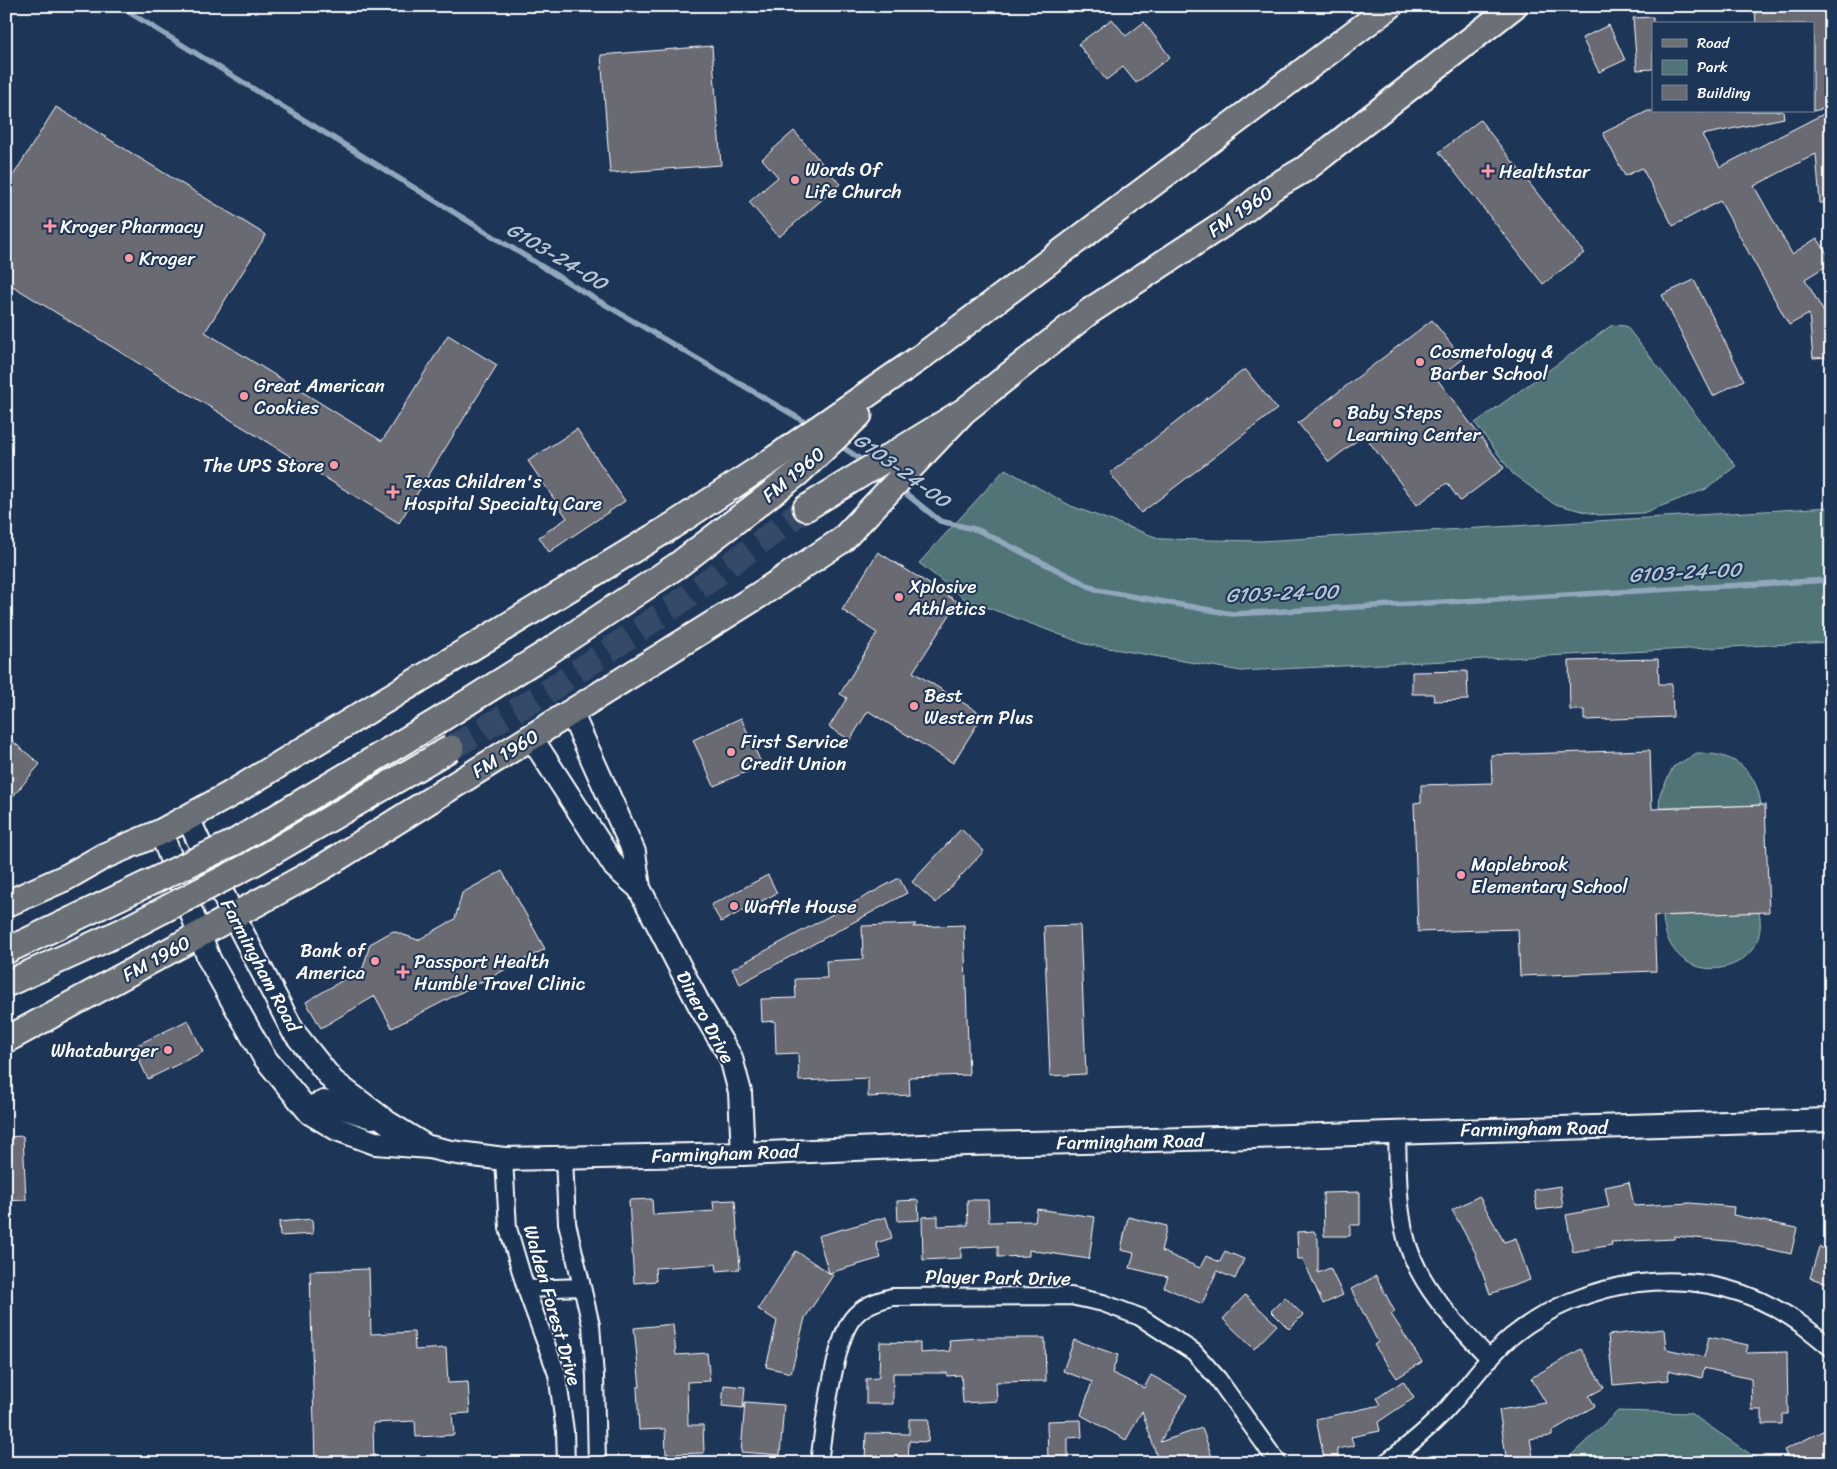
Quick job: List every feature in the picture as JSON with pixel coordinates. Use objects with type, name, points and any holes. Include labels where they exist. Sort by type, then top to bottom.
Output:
[{"type":"main road","name":"FM 1960","points":[[6,904],[67,877],[104,856],[161,832],[188,818],[639,546],[774,459],[931,350],[1390,6]]},
{"type":"main road","name":"FM 1960","points":[[806,508],[973,404],[1090,311],[1243,212],[1272,188],[1305,169],[1514,6]]},
{"type":"main road","name":"FM 1960","points":[[6,951],[235,842],[433,724],[548,652],[678,565],[798,473],[931,350]]},
{"type":"main road","name":"FM 1960","points":[[6,1040],[323,867],[842,540],[973,404]]},
{"type":"main road","name":"FM 1960","points":[[6,984],[118,933],[250,865],[451,748]]},
{"type":"street","name":"Dinero Drive","points":[[571,712],[634,852],[639,888],[696,999],[731,1058],[740,1092],[743,1154]]},
{"type":"street","name":"Dinero Drive","points":[[531,737],[614,867],[639,888]]},
{"type":"street","name":"Farmingham Road","points":[[188,818],[234,916],[293,1031],[333,1081],[387,1122],[429,1147]]},
{"type":"street","name":"Farmingham Road","points":[[161,832],[198,935],[209,959],[264,1057],[307,1109],[337,1129],[375,1143],[429,1147],[468,1155],[504,1158],[564,1158],[743,1154],[966,1144],[1120,1141],[1397,1131],[1831,1120]]},
{"type":"street","points":[[307,1109],[324,1102],[387,1122]]},
{"type":"street","points":[[1397,1131],[1399,1199],[1409,1250],[1430,1290],[1469,1338],[1490,1359]]},
{"type":"street","name":"Walden Forest Drive","points":[[504,1158],[508,1228],[526,1289],[557,1374],[566,1463]]},
{"type":"street","name":"Walden Forest Drive","points":[[564,1158],[567,1223],[591,1325],[595,1376],[597,1463]]},
{"type":"street","points":[[1385,1463],[1420,1437],[1448,1409],[1510,1338],[1552,1309],[1604,1290],[1662,1281],[1713,1286],[1774,1307],[1807,1328],[1831,1348]]},
{"type":"street","points":[[526,1289],[582,1287]]},
{"type":"street","name":"Player Park Drive","points":[[819,1463],[823,1428],[840,1348],[852,1320],[861,1310],[876,1301],[892,1297],[1071,1296],[1103,1303],[1140,1317],[1194,1352],[1218,1379],[1278,1463]]},
{"type":"green space","points":[[1612,325],[1626,326],[1736,466],[1706,489],[1643,513],[1599,515],[1554,504],[1513,474],[1475,423]]},
{"type":"green space","points":[[1005,469],[1071,506],[1161,539],[1261,541],[1831,507],[1831,642],[1241,671],[1085,644],[965,599],[919,563]]},
{"type":"green space","points":[[1697,753],[1721,756],[1731,759],[1740,765],[1754,781],[1761,805],[1659,808],[1660,794],[1673,767]]},
{"type":"green space","points":[[1759,912],[1759,934],[1750,952],[1736,963],[1718,968],[1699,967],[1682,958],[1669,941],[1663,916]]},
{"type":"green space","points":[[1618,1411],[1690,1413],[1756,1458],[1758,1463],[1563,1463]]},
{"type":"building","points":[[1831,6],[1831,107],[1814,111],[1814,22],[1756,22],[1755,9]]},
{"type":"building","points":[[1653,17],[1652,69],[1637,70],[1633,18]]},
{"type":"building","points":[[1112,19],[1126,36],[1144,22],[1170,57],[1136,83],[1123,67],[1106,80],[1078,44]]},
{"type":"building","points":[[1609,25],[1625,60],[1599,72],[1582,38]]},
{"type":"building","points":[[712,46],[721,165],[610,173],[601,55]]},
{"type":"building","name":"Kroger","points":[[56,107],[266,235],[205,332],[382,441],[448,335],[497,365],[399,523],[6,282],[6,187]]},
{"type":"building","points":[[1831,110],[1831,203],[1820,203],[1816,154],[1754,186],[1792,254],[1817,238],[1831,259],[1831,263],[1805,279],[1831,325],[1831,357],[1813,358],[1809,314],[1789,325],[1720,201],[1673,226],[1642,168],[1625,176],[1603,133],[1648,111],[1783,112],[1784,118],[1702,135],[1720,167]]},
{"type":"building","points":[[1480,120],[1584,253],[1543,284],[1439,152]]},
{"type":"building","points":[[794,131],[840,184],[779,237],[749,202],[778,177],[762,159]]},
{"type":"building","points":[[1694,280],[1744,380],[1713,396],[1662,295]]},
{"type":"building","points":[[1432,320],[1463,359],[1437,379],[1504,468],[1460,501],[1447,483],[1417,505],[1364,435],[1329,462],[1298,423]]},
{"type":"building","points":[[1245,369],[1277,409],[1141,513],[1110,473]]},
{"type":"building","points":[[577,429],[625,501],[549,552],[539,537],[567,518],[528,461]]},
{"type":"building","points":[[878,552],[958,602],[913,672],[983,715],[953,763],[868,711],[850,740],[829,727],[847,698],[840,694],[877,633],[842,610]]},
{"type":"building","points":[[1658,659],[1659,684],[1672,684],[1673,717],[1584,720],[1584,710],[1570,710],[1569,661]]},
{"type":"building","points":[[1467,671],[1468,700],[1434,701],[1433,694],[1412,694],[1412,672]]},
{"type":"building","points":[[741,718],[762,765],[714,786],[693,740]]},
{"type":"building","points":[[6,736],[40,764],[6,805]]},
{"type":"building","points":[[1650,750],[1652,809],[1765,805],[1769,912],[1654,916],[1656,971],[1520,976],[1518,929],[1418,932],[1414,803],[1421,802],[1421,785],[1492,783],[1491,755]]},
{"type":"building","points":[[961,829],[984,851],[936,903],[912,882]]},
{"type":"building","points":[[502,871],[545,949],[392,1028],[375,996],[321,1028],[306,1002],[363,968],[370,944],[393,931],[418,940],[455,919],[462,893]]},
{"type":"building","points":[[768,875],[777,893],[721,922],[711,905]]},
{"type":"building","points":[[899,878],[907,893],[740,984],[732,969]]},
{"type":"building","points":[[916,924],[913,927],[964,925],[969,1075],[909,1077],[910,1095],[868,1097],[868,1078],[799,1081],[798,1053],[776,1054],[775,1021],[762,1022],[761,999],[796,998],[795,979],[827,978],[826,961],[863,959],[862,926]]},
{"type":"building","points":[[1080,925],[1086,1074],[1050,1076],[1044,926]]},
{"type":"building","name":"Whataburger","points":[[188,1020],[203,1052],[148,1079],[133,1047]]},
{"type":"building","points":[[23,1136],[26,1200],[6,1201],[6,1137]]},
{"type":"building","points":[[1629,1182],[1634,1206],[1690,1203],[1734,1207],[1733,1215],[1797,1228],[1791,1254],[1738,1242],[1674,1236],[1674,1239],[1611,1242],[1612,1245],[1573,1252],[1566,1215],[1609,1207],[1605,1187]]},
{"type":"building","points":[[1560,1186],[1563,1207],[1537,1210],[1534,1190]]},
{"type":"building","points":[[1360,1192],[1360,1225],[1350,1225],[1350,1236],[1324,1236],[1323,1193]]},
{"type":"building","points":[[1479,1196],[1504,1242],[1516,1238],[1530,1280],[1490,1294],[1475,1252],[1452,1210]]},
{"type":"building","points":[[652,1199],[653,1215],[714,1211],[713,1201],[735,1200],[740,1269],[717,1271],[716,1264],[655,1268],[656,1281],[634,1283],[629,1200]]},
{"type":"building","points":[[918,1200],[919,1220],[898,1221],[897,1201]]},
{"type":"building","points":[[967,1200],[988,1200],[989,1222],[1035,1221],[1037,1209],[1095,1217],[1089,1259],[1029,1250],[1029,1256],[998,1257],[998,1246],[961,1248],[961,1258],[923,1260],[922,1217],[938,1216],[938,1226],[968,1225]]},
{"type":"building","points":[[886,1217],[892,1238],[876,1243],[881,1258],[829,1273],[818,1236]]},
{"type":"building","points":[[1128,1217],[1167,1226],[1161,1251],[1200,1268],[1206,1256],[1220,1262],[1225,1251],[1244,1259],[1235,1279],[1217,1271],[1202,1304],[1164,1287],[1168,1277],[1130,1268],[1134,1253],[1121,1250]]},
{"type":"building","points":[[312,1219],[313,1234],[280,1236],[279,1222]]},
{"type":"building","points":[[1314,1231],[1318,1239],[1318,1273],[1330,1268],[1343,1295],[1323,1304],[1303,1259],[1298,1259],[1297,1232]]},
{"type":"building","points":[[1819,1247],[1831,1251],[1831,1284],[1810,1278]]},
{"type":"building","points":[[796,1251],[833,1275],[805,1318],[791,1373],[766,1367],[777,1321],[758,1309]]},
{"type":"building","points":[[369,1269],[371,1334],[414,1332],[415,1350],[446,1348],[448,1383],[468,1382],[470,1413],[452,1414],[454,1435],[416,1437],[415,1421],[373,1423],[374,1463],[315,1463],[310,1271]]},
{"type":"building","points":[[1376,1276],[1395,1312],[1391,1314],[1422,1362],[1397,1378],[1374,1345],[1378,1342],[1351,1289]]},
{"type":"building","points":[[1245,1295],[1277,1325],[1254,1349],[1223,1319]]},
{"type":"building","points":[[1285,1297],[1303,1315],[1289,1329],[1271,1311]]},
{"type":"building","points":[[673,1324],[676,1355],[707,1353],[710,1381],[687,1382],[688,1425],[703,1425],[704,1453],[666,1454],[665,1429],[639,1430],[637,1387],[640,1387],[634,1328]]},
{"type":"building","points":[[1664,1329],[1666,1349],[1704,1357],[1709,1337],[1748,1345],[1746,1353],[1787,1352],[1788,1414],[1782,1414],[1782,1424],[1762,1424],[1762,1410],[1752,1410],[1751,1379],[1704,1368],[1702,1378],[1668,1370],[1669,1380],[1613,1385],[1608,1335]]},
{"type":"building","points":[[1045,1338],[1046,1381],[996,1382],[997,1401],[963,1403],[961,1375],[947,1376],[947,1373],[893,1373],[893,1404],[866,1404],[866,1379],[878,1378],[879,1376],[880,1342],[920,1343],[920,1353],[950,1351],[949,1340]]},
{"type":"building","points":[[1074,1340],[1118,1355],[1112,1373],[1144,1388],[1151,1375],[1187,1395],[1160,1442],[1202,1428],[1214,1463],[1159,1463],[1142,1411],[1126,1440],[1081,1415],[1092,1382],[1063,1371]]},
{"type":"building","points":[[1581,1349],[1604,1388],[1589,1396],[1595,1406],[1552,1431],[1552,1436],[1530,1439],[1534,1463],[1507,1463],[1499,1410],[1546,1403],[1531,1378]]},
{"type":"building","points":[[1403,1381],[1414,1398],[1378,1422],[1380,1431],[1351,1437],[1354,1446],[1337,1449],[1340,1463],[1325,1463],[1316,1419],[1381,1405],[1377,1398]]},
{"type":"building","points":[[724,1385],[745,1387],[743,1408],[722,1406]]},
{"type":"building","points":[[745,1402],[784,1405],[780,1455],[741,1452]]},
{"type":"building","points":[[909,1419],[929,1419],[928,1442],[909,1441],[908,1463],[865,1463],[866,1433],[909,1434]]},
{"type":"building","points":[[1081,1420],[1082,1437],[1068,1438],[1068,1463],[1048,1463],[1047,1421]]},
{"type":"building","points":[[1831,1427],[1831,1463],[1790,1463],[1784,1450]]},
{"type":"waterway","name":"G103-24-00","points":[[119,6],[577,288],[812,426]]},
{"type":"waterway","name":"G103-24-00","points":[[838,444],[866,463]]},
{"type":"waterway","name":"G103-24-00","points":[[899,488],[940,521],[978,530],[1097,590],[1232,614],[1831,580]]},
{"type":"tunnel","points":[[451,748],[547,692],[677,604],[806,508]]},
{"type":"place","name":"Healthstar","points":[[1488,171]]},
{"type":"place","name":"Words Of Life Church","points":[[795,180]]},
{"type":"place","name":"Kroger Pharmacy","points":[[50,226]]},
{"type":"place","name":"Kroger","points":[[129,258]]},
{"type":"place","name":"Cosmetology & Barber School","points":[[1420,362]]},
{"type":"place","name":"Great American Cookies","points":[[244,396]]},
{"type":"place","name":"Baby Steps Learning Center","points":[[1337,423]]},
{"type":"place","name":"The UPS Store","points":[[334,465]]},
{"type":"place","name":"Texas Children's Hospital Specialty Care","points":[[393,492]]},
{"type":"place","name":"Xplosive Athletics","points":[[899,597]]},
{"type":"place","name":"Best Western Plus","points":[[914,706]]},
{"type":"place","name":"First Service Credit Union","points":[[731,752]]},
{"type":"place","name":"Maplebrook Elementary School","points":[[1461,875]]},
{"type":"place","name":"Waffle House","points":[[734,906]]},
{"type":"place","name":"Bank of America","points":[[375,961]]},
{"type":"place","name":"Passport Health Humble Travel Clinic","points":[[403,972]]},
{"type":"place","name":"Whataburger","points":[[168,1050]]}]
